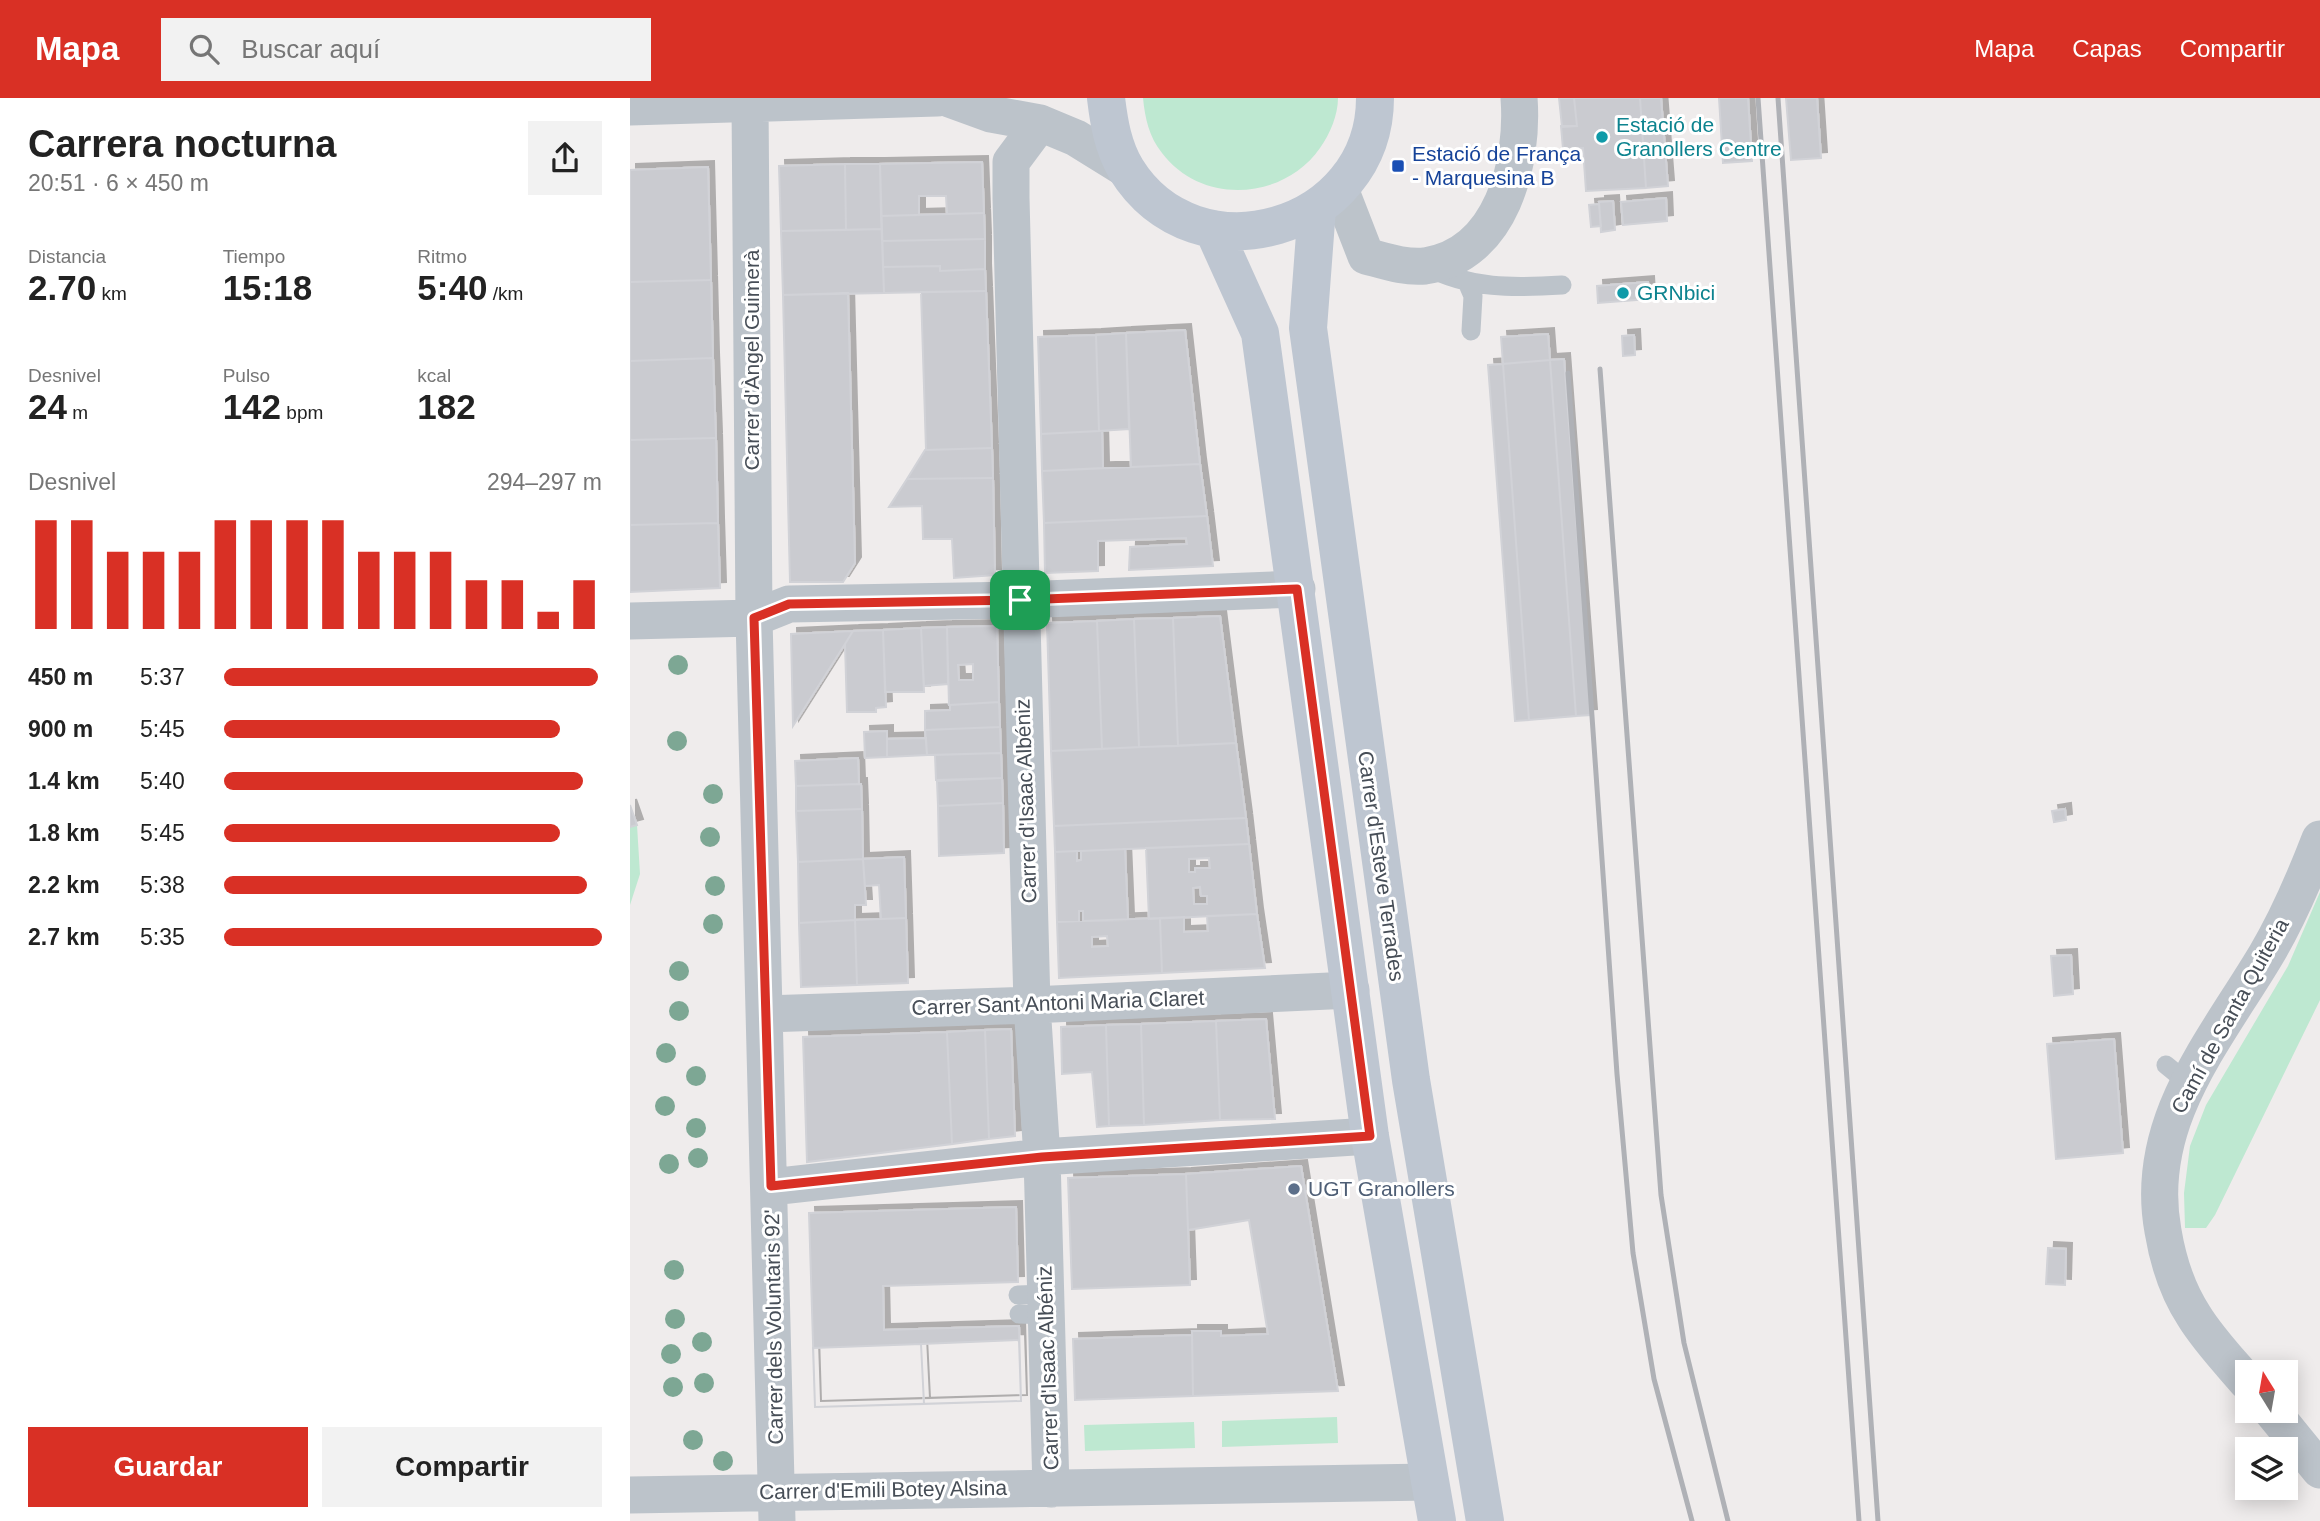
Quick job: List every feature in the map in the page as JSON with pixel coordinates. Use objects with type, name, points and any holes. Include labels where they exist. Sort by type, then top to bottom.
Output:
[{"type":"street","points":[[640,103],[937,98]]},
{"type":"street","points":[[947,98],[991,114],[1040,123],[1076,138],[1126,169],[1159,204],[1179,217],[1213,229],[1249,232],[1276,227],[1329,199],[1364,155],[1375,112],[1375,98]]},
{"type":"street","points":[[1106,98],[1110,133],[1126,169]]},
{"type":"street","points":[[1329,199],[1366,256],[1409,266],[1425,265],[1459,253],[1484,231],[1502,206],[1518,154],[1519,98]]},
{"type":"street","name":"Carrer d'Àngel Guimerà","points":[[750,102],[754,618]]},
{"type":"street","name":"Carrer d'Isaac Albéniz","points":[[1040,123],[1011,162],[1032,1005],[1042,1157],[1032,1304],[1052,1489]]},
{"type":"street","name":"Carrer d'Esteve Terrades","points":[[1329,199],[1308,328],[1411,1080],[1485,1521]]},
{"type":"street","points":[[1213,229],[1260,333],[1370,1136],[1437,1521]]},
{"type":"street","points":[[630,621],[754,618],[789,604],[1020,600],[1297,589]]},
{"type":"street","name":"Carrer dels Voluntaris 92'","points":[[754,618],[771,1186],[777,1506]]},
{"type":"street","name":"Camí de Santa Quiteria","points":[[2235,1367],[2193,1316],[2170,1265],[2160,1213],[2159,1169],[2177,1074],[2269,951],[2320,839]]},
{"type":"street","name":"Carrer Sant Antoni Maria Claret","points":[[765,1014],[1351,990]]},
{"type":"street","points":[[771,1186],[1042,1157],[1370,1136]]},
{"type":"street","points":[[2279,1423],[2303,1462]]},
{"type":"street","name":"Carrer d'Emili Botey Alsina","points":[[630,1495],[777,1506],[1052,1489],[1430,1482]]},
{"type":"lane","points":[[1425,265],[1445,276],[1467,282],[1519,288],[1562,285]]},
{"type":"lane","points":[[1467,282],[1473,296],[1471,331]]},
{"type":"green space","points":[[1143,98],[1338,98],[1338,104],[1327,137],[1305,165],[1286,178],[1265,186],[1242,190],[1198,182],[1179,170],[1162,153],[1151,134]]},
{"type":"green space","points":[[637,825],[640,874],[630,905],[630,827]]},
{"type":"green space","points":[[2320,892],[2320,1000],[2215,1215],[2206,1228],[2185,1228],[2184,1193],[2190,1146],[2206,1105],[2288,966]]},
{"type":"green space","points":[[1337,1417],[1338,1443],[1222,1447],[1222,1421]]},
{"type":"green space","points":[[1194,1422],[1195,1448],[1085,1451],[1084,1425]]},
{"type":"building","points":[[1559,98],[1574,98],[1577,126],[1562,127]]},
{"type":"building","name":"Estació de Granollers Centre","points":[[1574,98],[1640,98],[1646,188],[1586,191],[1583,148],[1563,149],[1561,126],[1577,126]]},
{"type":"building","points":[[1640,98],[1661,98],[1668,186],[1646,188]]},
{"type":"building","points":[[1719,98],[1748,98],[1752,161],[1723,163]]},
{"type":"building","points":[[1786,98],[1817,98],[1821,158],[1791,160]]},
{"type":"building","points":[[982,162],[984,213],[947,214],[946,196],[919,196],[919,215],[881,216],[880,164]]},
{"type":"building","points":[[845,164],[846,230],[781,231],[779,166]]},
{"type":"building","points":[[845,164],[880,164],[882,229],[846,230]]},
{"type":"building","points":[[708,167],[711,280],[630,282],[630,170]]},
{"type":"building","points":[[1666,198],[1667,221],[1623,225],[1621,202]]},
{"type":"building","points":[[1613,201],[1615,230],[1601,232],[1599,202]]},
{"type":"building","points":[[1599,204],[1601,226],[1591,227],[1589,205]]},
{"type":"building","points":[[984,213],[985,239],[882,241],[881,216]]},
{"type":"building","points":[[882,229],[884,293],[783,295],[781,231]]},
{"type":"building","points":[[985,239],[985,269],[940,271],[940,266],[883,267],[882,241]]},
{"type":"building","points":[[940,266],[940,271],[985,269],[986,291],[884,293],[883,267]]},
{"type":"building","points":[[711,280],[713,358],[630,361],[630,282]]},
{"type":"building","name":"GRNbici","points":[[1648,282],[1649,299],[1598,303],[1597,286]]},
{"type":"building","points":[[986,291],[992,448],[926,450],[921,292]]},
{"type":"building","points":[[848,293],[855,563],[843,582],[790,582],[783,295]]},
{"type":"building","points":[[1185,330],[1200,464],[1131,467],[1126,333]]},
{"type":"building","points":[[1126,333],[1129,429],[1099,431],[1096,335]]},
{"type":"building","points":[[1548,334],[1550,360],[1503,364],[1501,337]]},
{"type":"building","points":[[1096,335],[1099,431],[1041,434],[1038,337]]},
{"type":"building","points":[[1634,335],[1635,355],[1623,356],[1622,336]]},
{"type":"building","points":[[713,358],[716,438],[630,440],[630,361]]},
{"type":"building","points":[[1564,359],[1591,715],[1576,716],[1550,360]]},
{"type":"building","points":[[1550,360],[1576,716],[1529,720],[1503,364]]},
{"type":"building","points":[[1503,364],[1529,720],[1515,721],[1488,365]]},
{"type":"building","points":[[1102,431],[1103,468],[1042,471],[1041,434]]},
{"type":"building","points":[[716,438],[718,523],[630,525],[630,440]]},
{"type":"building","points":[[992,448],[993,478],[907,479],[925,450]]},
{"type":"building","points":[[1200,464],[1207,516],[1044,523],[1042,471]]},
{"type":"building","points":[[993,478],[995,575],[954,578],[952,539],[923,539],[922,506],[889,507],[907,479]]},
{"type":"building","points":[[1207,516],[1213,566],[1129,570],[1130,547],[1187,544],[1186,538],[1098,541],[1098,571],[1045,573],[1044,523]]},
{"type":"building","points":[[718,523],[720,588],[630,592],[630,525]]},
{"type":"building","points":[[1220,616],[1236,743],[1178,746],[1173,618]]},
{"type":"building","points":[[1173,618],[1178,746],[1139,747],[1134,619]]},
{"type":"building","points":[[1134,619],[1139,747],[1102,749],[1097,621]]},
{"type":"building","points":[[1097,621],[1102,749],[1051,751],[1047,623]]},
{"type":"building","points":[[997,626],[999,702],[949,705],[947,627]],"holes":[[[973,664],[973,680],[959,680],[958,665]]]},
{"type":"building","points":[[947,627],[948,684],[924,686],[921,628]]},
{"type":"building","points":[[921,628],[924,692],[885,692],[883,630]]},
{"type":"building","points":[[883,630],[886,707],[876,708],[876,712],[847,712],[845,644],[853,631]]},
{"type":"building","points":[[853,631],[845,644],[793,726],[791,634]]},
{"type":"building","points":[[999,702],[1000,727],[925,730],[925,711],[950,710],[950,705]]},
{"type":"building","points":[[1000,727],[1001,753],[927,755],[925,730]]},
{"type":"building","points":[[887,731],[887,757],[865,758],[864,732]]},
{"type":"building","points":[[926,738],[927,755],[887,757],[887,739]]},
{"type":"building","points":[[1236,743],[1246,818],[1054,826],[1051,751]]},
{"type":"building","points":[[1001,753],[1002,778],[936,780],[935,755]]},
{"type":"building","points":[[858,758],[859,784],[796,786],[795,761]]},
{"type":"building","points":[[1002,778],[1003,803],[938,806],[937,781]]},
{"type":"building","points":[[861,784],[862,809],[796,811],[796,786]]},
{"type":"building","points":[[1003,803],[1004,853],[939,856],[938,806]]},
{"type":"building","points":[[630,805],[637,825],[630,827]]},
{"type":"building","points":[[862,809],[863,859],[798,862],[796,811]]},
{"type":"building","points":[[2065,809],[2066,820],[2054,822],[2052,811]]},
{"type":"building","points":[[1246,818],[1249,844],[1055,852],[1054,826]]},
{"type":"building","points":[[1249,844],[1257,914],[1149,919],[1146,848]],"holes":[[[1209,858],[1210,868],[1195,868],[1195,872],[1189,872],[1189,859]],[[1200,887],[1201,896],[1207,896],[1207,904],[1194,904],[1193,888]]]},
{"type":"building","points":[[1125,849],[1128,920],[1083,921],[1083,911],[1079,911],[1079,922],[1057,922],[1055,852],[1077,851],[1077,861],[1081,860],[1081,851]]},
{"type":"building","points":[[904,857],[906,918],[881,919],[879,885],[865,886],[863,859]]},
{"type":"building","points":[[863,859],[866,905],[855,905],[855,920],[799,923],[798,862]]},
{"type":"building","points":[[1257,914],[1265,968],[1162,973],[1160,918],[1184,917],[1184,932],[1208,931],[1207,916]]},
{"type":"building","points":[[906,918],[908,983],[857,985],[855,920]]},
{"type":"building","points":[[1160,918],[1162,973],[1059,978],[1057,922]],"holes":[[[1107,936],[1108,946],[1092,947],[1092,937]]]},
{"type":"building","points":[[855,920],[857,985],[801,987],[799,923]]},
{"type":"building","points":[[2071,955],[2073,994],[2054,996],[2051,956]]},
{"type":"building","points":[[1266,1019],[1275,1119],[1220,1120],[1216,1021]]},
{"type":"building","points":[[1216,1021],[1220,1120],[1144,1125],[1141,1024]]},
{"type":"building","points":[[1141,1024],[1144,1125],[1109,1126],[1106,1025]]},
{"type":"building","points":[[1106,1025],[1109,1126],[1097,1127],[1092,1072],[1062,1074],[1061,1027]]},
{"type":"building","points":[[1011,1029],[1015,1136],[989,1139],[985,1030]]},
{"type":"building","points":[[985,1030],[989,1139],[952,1144],[947,1032]]},
{"type":"building","points":[[947,1032],[952,1144],[807,1162],[803,1037]]},
{"type":"building","points":[[2114,1039],[2123,1153],[2056,1159],[2047,1044]]},
{"type":"building","points":[[1301,1166],[1338,1391],[1193,1396],[1192,1331],[1221,1331],[1221,1336],[1268,1334],[1249,1220],[1188,1230],[1186,1174]]},
{"type":"building","points":[[1186,1174],[1190,1285],[1072,1289],[1068,1178]]},
{"type":"building","points":[[1016,1207],[1018,1282],[883,1286],[884,1330],[1019,1326],[1021,1401],[815,1407],[809,1213]]},
{"type":"building","points":[[2048,1248],[2066,1249],[2065,1285],[2046,1284]]},
{"type":"building","points":[[1192,1335],[1193,1396],[1075,1400],[1073,1339]]},
{"type":"building","points":[[1019,1340],[1021,1401],[924,1404],[921,1344]]},
{"type":"building","points":[[921,1344],[924,1404],[815,1407],[813,1348]]},
{"type":"railway","points":[[1758,98],[1859,1521]]},
{"type":"railway","points":[[1778,98],[1878,1521]]},
{"type":"railway","points":[[1600,369],[1661,1195],[1684,1343],[1728,1521]]},
{"type":"railway","points":[[1568,373],[1617,1074],[1633,1253],[1654,1379],[1692,1521]]},
{"type":"place","name":"Estació de Granollers Centre","points":[[1602,137]]},
{"type":"place","name":"Estació de França - Marquesina B","points":[[1398,166]]},
{"type":"place","name":"GRNbici","points":[[1623,293]]},
{"type":"place","name":"UGT Granollers","points":[[1294,1189]]},
{"type":"route","points":[[1297,589],[1370,1136],[1042,1157],[771,1186],[754,618],[789,604],[1020,600],[1297,589]]}]
